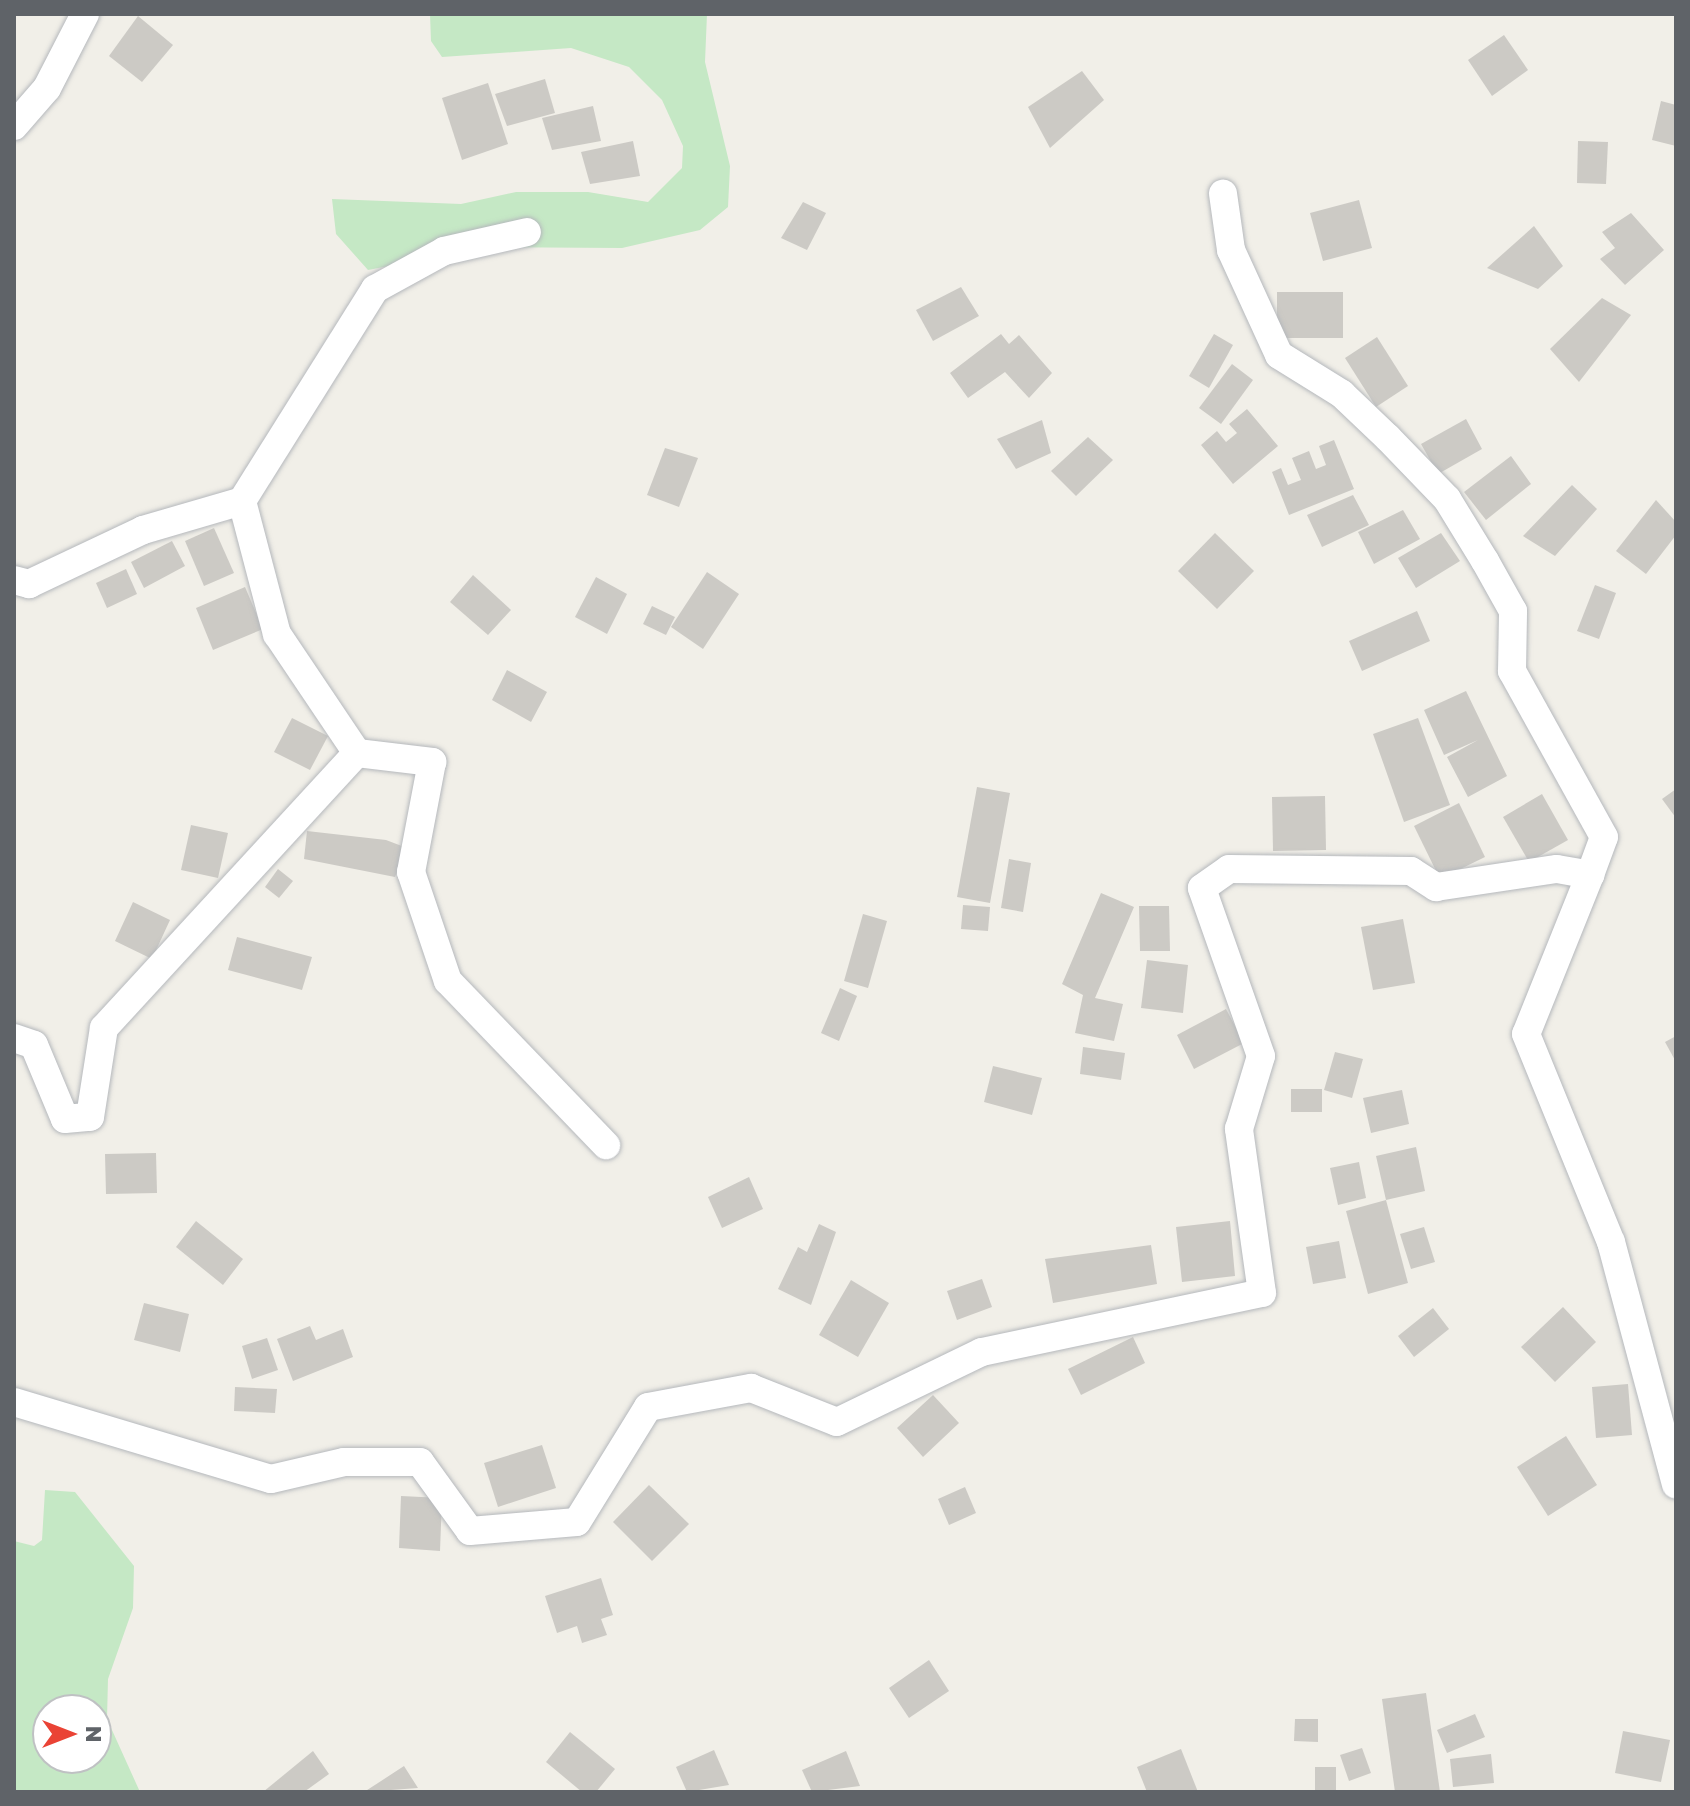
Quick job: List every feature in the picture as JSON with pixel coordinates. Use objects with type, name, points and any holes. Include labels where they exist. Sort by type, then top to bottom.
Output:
[{"type":"street","points":[[14,126],[47,88],[85,14]]},
{"type":"street","points":[[1223,194],[1231,250],[1279,355],[1342,394],[1447,499],[1513,611],[1512,671],[1604,837],[1526,1034],[1611,1242],[1676,1484]]},
{"type":"street","points":[[14,580],[29,584],[143,530],[242,501],[375,289],[444,251],[527,232]]},
{"type":"street","points":[[242,501],[277,634],[357,753],[432,762],[411,872],[448,981],[606,1145]]},
{"type":"street","points":[[14,1038],[34,1045],[65,1119],[90,1117],[104,1028],[357,753]]},
{"type":"street","points":[[14,1402],[271,1479],[344,1462],[420,1462],[470,1531],[577,1522],[648,1407],[751,1388],[837,1422],[982,1352],[1262,1293],[1239,1129],[1261,1056],[1202,888],[1229,869],[1411,871],[1436,887],[1557,869],[1590,875]]},
{"type":"green space","points":[[430,14],[707,14],[705,62],[730,166],[728,207],[700,230],[622,248],[487,247],[368,270],[336,234],[332,199],[461,204],[516,192],[588,192],[648,202],[682,168],[683,146],[662,100],[629,67],[571,48],[442,57],[431,41]]},
{"type":"green space","points":[[45,1490],[75,1492],[134,1566],[133,1608],[108,1679],[108,1694],[32,1694],[32,1774],[112,1774],[112,1730],[140,1792],[14,1792],[14,1541],[34,1546],[42,1540]]},
{"type":"building","points":[[138,16],[173,45],[142,82],[109,56]]},
{"type":"building","points":[[1504,35],[1528,70],[1492,96],[1468,60]]},
{"type":"building","points":[[1082,71],[1104,100],[1050,148],[1028,107]]},
{"type":"building","points":[[545,79],[555,113],[507,126],[495,94]]},
{"type":"building","points":[[488,83],[508,144],[462,160],[442,98]]},
{"type":"building","points":[[1661,101],[1676,105],[1676,146],[1652,140]]},
{"type":"building","points":[[593,106],[601,141],[552,150],[542,118]]},
{"type":"building","points":[[633,141],[640,176],[590,184],[581,152]]},
{"type":"building","points":[[1578,141],[1608,142],[1606,184],[1577,183]]},
{"type":"building","points":[[1359,200],[1372,248],[1323,261],[1310,213]]},
{"type":"building","points":[[803,202],[826,213],[807,250],[781,238]]},
{"type":"building","points":[[1631,213],[1664,250],[1625,285],[1600,259],[1615,248],[1602,232]]},
{"type":"building","points":[[1534,226],[1563,266],[1538,289],[1487,268]]},
{"type":"building","points":[[961,287],[979,316],[933,341],[916,310]]},
{"type":"building","points":[[1277,292],[1343,292],[1343,338],[1277,338]]},
{"type":"building","points":[[1602,298],[1631,315],[1579,382],[1550,349]]},
{"type":"building","points":[[1001,334],[1009,344],[1019,335],[1052,373],[1029,398],[1005,372],[968,398],[950,373]]},
{"type":"building","points":[[1214,334],[1233,345],[1209,388],[1189,376]]},
{"type":"building","points":[[1377,337],[1408,386],[1376,407],[1345,358]]},
{"type":"building","points":[[1232,364],[1253,380],[1221,424],[1199,408]]},
{"type":"building","points":[[1247,409],[1278,446],[1233,484],[1201,445],[1217,431],[1226,442],[1237,433],[1229,424]]},
{"type":"building","points":[[1466,419],[1482,449],[1438,474],[1421,444]]},
{"type":"building","points":[[1042,420],[1051,453],[1016,469],[997,439]]},
{"type":"building","points":[[1088,437],[1113,460],[1076,496],[1051,471]]},
{"type":"building","points":[[1334,440],[1354,489],[1289,515],[1272,472],[1281,468],[1288,485],[1301,480],[1292,458],[1309,451],[1316,469],[1326,465],[1319,446]]},
{"type":"building","points":[[665,448],[698,458],[679,507],[647,495]]},
{"type":"building","points":[[1511,456],[1531,484],[1486,520],[1464,492]]},
{"type":"building","points":[[1572,485],[1597,509],[1555,556],[1523,536]]},
{"type":"building","points":[[1353,495],[1369,525],[1322,547],[1307,515]]},
{"type":"building","points":[[1656,500],[1676,522],[1676,535],[1646,574],[1616,551]]},
{"type":"building","points":[[1403,510],[1420,539],[1374,564],[1358,532]]},
{"type":"building","points":[[214,528],[234,573],[204,586],[185,541]]},
{"type":"building","points":[[1215,533],[1254,571],[1217,609],[1178,571]]},
{"type":"building","points":[[1441,533],[1460,561],[1416,588],[1398,558]]},
{"type":"building","points":[[172,541],[185,566],[144,588],[131,562]]},
{"type":"building","points":[[126,569],[137,594],[107,608],[96,583]]},
{"type":"building","points":[[707,572],[739,594],[703,649],[671,627]]},
{"type":"building","points":[[473,575],[511,610],[488,635],[450,602]]},
{"type":"building","points":[[596,577],[627,594],[607,634],[575,617]]},
{"type":"building","points":[[1595,585],[1616,593],[1599,639],[1577,631]]},
{"type":"building","points":[[245,587],[263,629],[213,650],[196,608]]},
{"type":"building","points":[[652,606],[675,617],[666,635],[643,624]]},
{"type":"building","points":[[1417,611],[1430,641],[1362,671],[1349,641]]},
{"type":"building","points":[[507,670],[547,692],[531,722],[492,700]]},
{"type":"building","points":[[1466,691],[1507,776],[1468,797],[1447,757],[1478,740],[1444,755],[1424,710]]},
{"type":"building","points":[[292,718],[328,736],[310,770],[274,752]]},
{"type":"building","points":[[1418,718],[1450,805],[1404,822],[1373,734]]},
{"type":"building","points":[[977,787],[1010,793],[990,903],[957,897]]},
{"type":"building","points":[[1676,789],[1676,818],[1662,799]]},
{"type":"building","points":[[1542,794],[1568,840],[1529,862],[1503,817]]},
{"type":"building","points":[[1325,796],[1326,850],[1273,851],[1272,797]]},
{"type":"building","points":[[1459,803],[1485,857],[1440,879],[1414,826]]},
{"type":"building","points":[[191,825],[228,833],[218,878],[181,870]]},
{"type":"building","points":[[307,831],[386,840],[407,848],[395,877],[304,859]]},
{"type":"building","points":[[1009,859],[1031,863],[1023,912],[1001,908]]},
{"type":"building","points":[[278,869],[293,881],[279,898],[265,887]]},
{"type":"building","points":[[1101,893],[1134,907],[1095,998],[1123,1004],[1114,1041],[1075,1033],[1083,995],[1062,984]]},
{"type":"building","points":[[133,902],[170,920],[152,959],[115,941]]},
{"type":"building","points":[[963,905],[990,907],[988,931],[961,929]]},
{"type":"building","points":[[1139,906],[1169,906],[1170,951],[1140,951]]},
{"type":"building","points":[[863,914],[887,921],[868,988],[844,981]]},
{"type":"building","points":[[1403,919],[1415,983],[1373,990],[1361,927]]},
{"type":"building","points":[[237,937],[312,957],[302,990],[228,970]]},
{"type":"building","points":[[1147,960],[1188,965],[1183,1013],[1141,1008]]},
{"type":"building","points":[[840,988],[857,996],[839,1041],[821,1033]]},
{"type":"building","points":[[1226,1009],[1244,1043],[1194,1069],[1177,1035]]},
{"type":"building","points":[[1676,1036],[1676,1062],[1665,1042]]},
{"type":"building","points":[[1083,1047],[1125,1053],[1121,1080],[1080,1074]]},
{"type":"building","points":[[1335,1052],[1363,1059],[1352,1098],[1324,1090]]},
{"type":"building","points":[[993,1066],[1042,1078],[1032,1115],[984,1102]]},
{"type":"building","points":[[1291,1089],[1322,1089],[1322,1112],[1291,1112]]},
{"type":"building","points":[[1402,1090],[1409,1124],[1371,1133],[1363,1098]]},
{"type":"building","points":[[1416,1147],[1425,1191],[1386,1200],[1376,1156]]},
{"type":"building","points":[[156,1153],[157,1193],[106,1194],[105,1154]]},
{"type":"building","points":[[1359,1162],[1366,1198],[1338,1205],[1330,1168]]},
{"type":"building","points":[[749,1177],[763,1209],[722,1228],[708,1197]]},
{"type":"building","points":[[1386,1200],[1408,1283],[1368,1294],[1346,1211]]},
{"type":"building","points":[[196,1221],[243,1259],[223,1285],[176,1247]]},
{"type":"building","points":[[1230,1221],[1235,1276],[1182,1282],[1176,1227]]},
{"type":"building","points":[[819,1224],[836,1232],[811,1305],[778,1289],[798,1247],[807,1252]]},
{"type":"building","points":[[1424,1227],[1435,1262],[1411,1269],[1400,1234]]},
{"type":"building","points":[[1339,1241],[1346,1278],[1313,1284],[1306,1247]]},
{"type":"building","points":[[1151,1245],[1157,1284],[1053,1303],[1045,1259]]},
{"type":"building","points":[[982,1279],[992,1307],[957,1320],[947,1291]]},
{"type":"building","points":[[851,1280],[889,1303],[858,1357],[819,1335]]},
{"type":"building","points":[[144,1303],[189,1314],[180,1352],[134,1340]]},
{"type":"building","points":[[1563,1307],[1596,1342],[1555,1382],[1521,1347]]},
{"type":"building","points":[[1433,1308],[1449,1329],[1414,1357],[1398,1336]]},
{"type":"building","points":[[310,1326],[316,1340],[343,1329],[353,1357],[293,1381],[277,1339]]},
{"type":"building","points":[[1133,1337],[1145,1363],[1081,1395],[1068,1369]]},
{"type":"building","points":[[267,1338],[278,1370],[252,1379],[242,1346]]},
{"type":"building","points":[[1628,1384],[1632,1435],[1596,1438],[1592,1387]]},
{"type":"building","points":[[235,1387],[277,1389],[275,1413],[234,1411]]},
{"type":"building","points":[[933,1395],[959,1423],[923,1457],[897,1428]]},
{"type":"building","points":[[1566,1436],[1597,1485],[1548,1516],[1517,1467]]},
{"type":"building","points":[[542,1445],[556,1488],[498,1507],[484,1463]]},
{"type":"building","points":[[649,1485],[689,1524],[652,1561],[613,1522]]},
{"type":"building","points":[[965,1487],[976,1513],[949,1525],[938,1499]]},
{"type":"building","points":[[401,1496],[442,1498],[440,1551],[399,1548]]},
{"type":"building","points":[[601,1578],[613,1615],[601,1619],[607,1635],[582,1643],[577,1626],[557,1633],[545,1596]]},
{"type":"building","points":[[929,1660],[949,1691],[909,1718],[889,1688]]},
{"type":"building","points":[[1426,1693],[1440,1792],[1395,1792],[1382,1699]]},
{"type":"building","points":[[1475,1714],[1485,1737],[1447,1753],[1437,1730]]},
{"type":"building","points":[[1295,1719],[1318,1719],[1318,1742],[1294,1741]]},
{"type":"building","points":[[1623,1731],[1670,1740],[1661,1782],[1615,1773]]},
{"type":"building","points":[[570,1732],[615,1769],[596,1792],[582,1792],[546,1762]]},
{"type":"building","points":[[1362,1748],[1371,1773],[1349,1781],[1340,1755]]},
{"type":"building","points":[[1181,1749],[1198,1792],[1147,1792],[1137,1767]]},
{"type":"building","points":[[714,1750],[729,1785],[687,1792],[676,1767]]},
{"type":"building","points":[[313,1751],[329,1774],[304,1792],[263,1792]]},
{"type":"building","points":[[846,1751],[860,1786],[812,1792],[802,1770]]},
{"type":"building","points":[[1491,1754],[1494,1783],[1453,1787],[1450,1759]]},
{"type":"building","points":[[404,1766],[418,1788],[364,1792],[378,1783]]},
{"type":"building","points":[[1315,1767],[1336,1767],[1336,1792],[1315,1792]]}]
